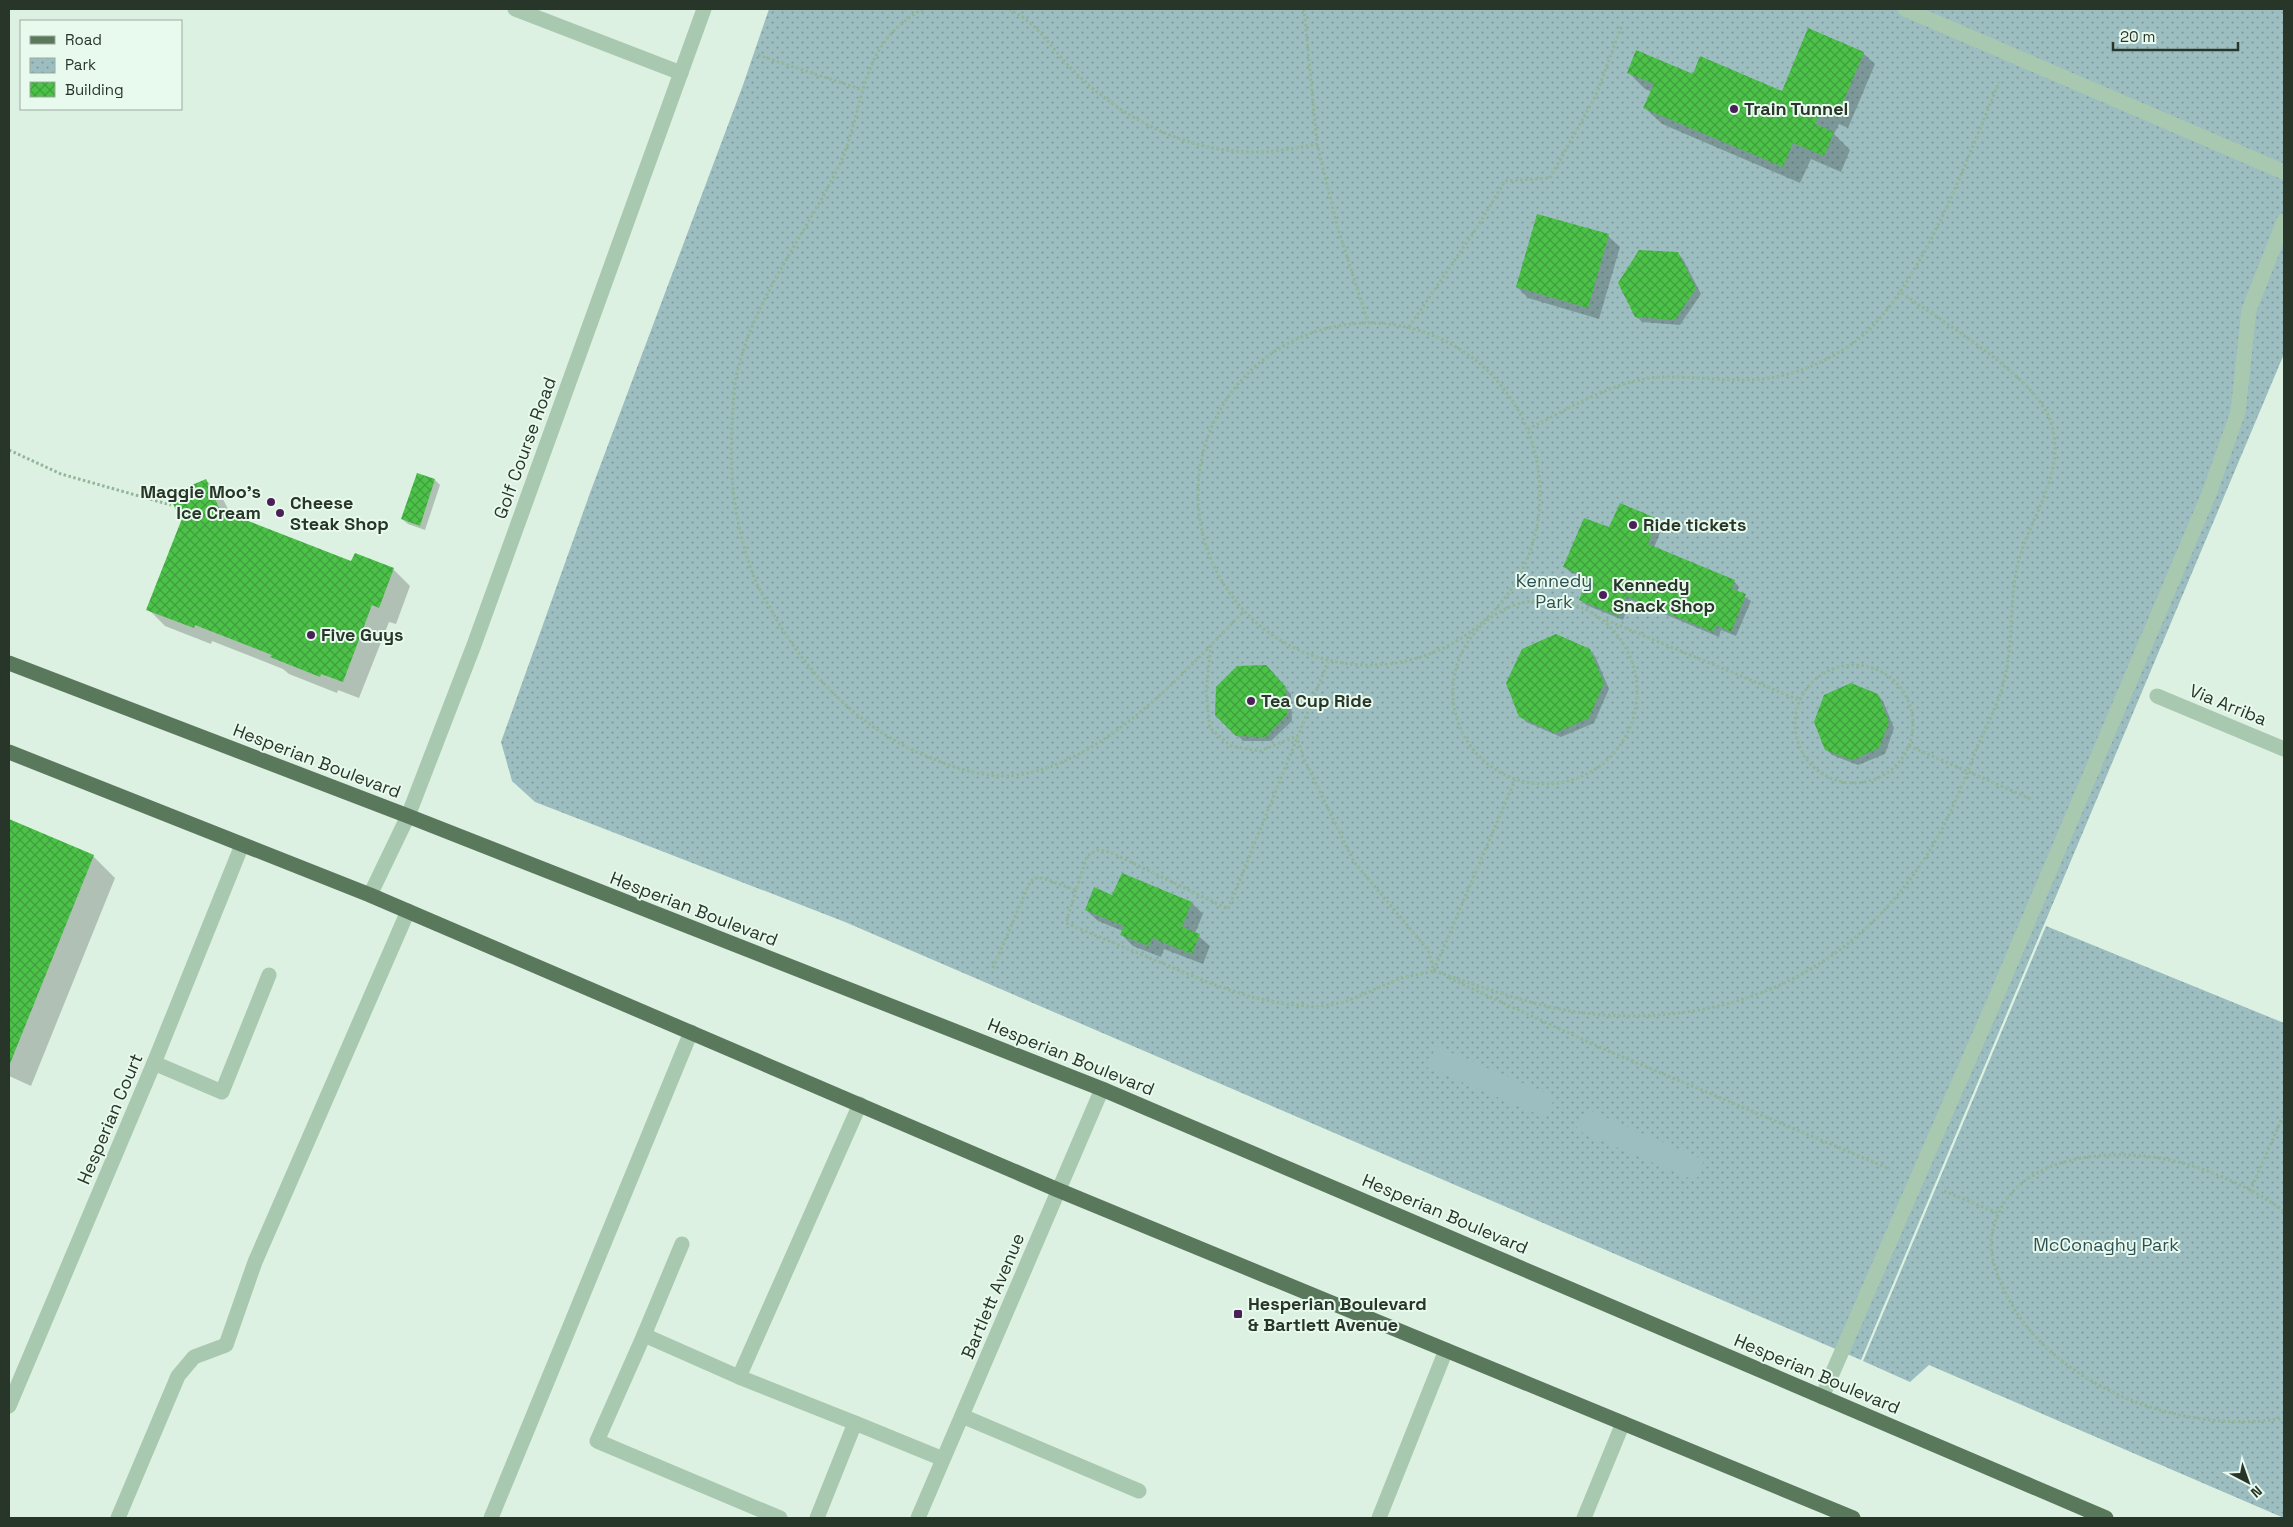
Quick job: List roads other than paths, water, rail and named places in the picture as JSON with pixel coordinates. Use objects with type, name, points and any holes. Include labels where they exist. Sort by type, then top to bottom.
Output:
[{"type":"main road","name":"Hesperian Boulevard","points":[[9,663],[408,816],[1102,1089],[2106,1518]]},
{"type":"main road","points":[[9,752],[370,895],[1058,1190],[1853,1518]]},
{"type":"street","points":[[515,9],[681,73]]},
{"type":"street","name":"Golf Course Road","points":[[370,895],[408,816],[495,590],[704,9]]},
{"type":"street","points":[[1905,9],[2284,172]]},
{"type":"street","points":[[1822,1397],[1937,1136],[2209,494],[2238,412],[2249,310],[2284,221]]},
{"type":"street","name":"Via Arriba","points":[[2156,696],[2284,749]]},
{"type":"street","name":"Hesperian Court","points":[[9,1406],[154,1063],[242,845]]},
{"type":"street","points":[[118,1518],[178,1376],[194,1358],[226,1345],[255,1262],[408,911]]},
{"type":"street","points":[[154,1063],[222,1092],[269,975]]},
{"type":"street","points":[[491,1518],[690,1032]]},
{"type":"street","name":"Bartlett Avenue","points":[[918,1518],[1102,1089]]},
{"type":"street","points":[[739,1377],[860,1104]]},
{"type":"street","points":[[682,1244],[597,1442],[780,1518]]},
{"type":"street","points":[[644,1335],[739,1377],[943,1459]]},
{"type":"street","points":[[1379,1518],[1446,1350]]},
{"type":"street","points":[[962,1416],[1140,1491]]},
{"type":"street","points":[[817,1518],[855,1423]]},
{"type":"street","points":[[1584,1518],[1623,1424]]},
{"type":"place","name":"Train Tunnel","points":[[1734,109]]},
{"type":"place","name":"Maggie Moo's Ice Cream","points":[[271,502]]},
{"type":"place","name":"Cheese Steak Shop","points":[[280,513]]},
{"type":"place","name":"Ride tickets","points":[[1633,525]]},
{"type":"place","name":"Kennedy Snack Shop","points":[[1603,595]]},
{"type":"place","name":"Five Guys","points":[[311,635]]},
{"type":"place","name":"Tea Cup Ride","points":[[1251,701]]},
{"type":"place","name":"Hesperian Boulevard & Bartlett Avenue","points":[[1238,1314]]},
{"type":"park label","name":"Kennedy Park","points":[[1554,591]]},
{"type":"park label","name":"McConaghy Park","points":[[2106,1245]]}]
